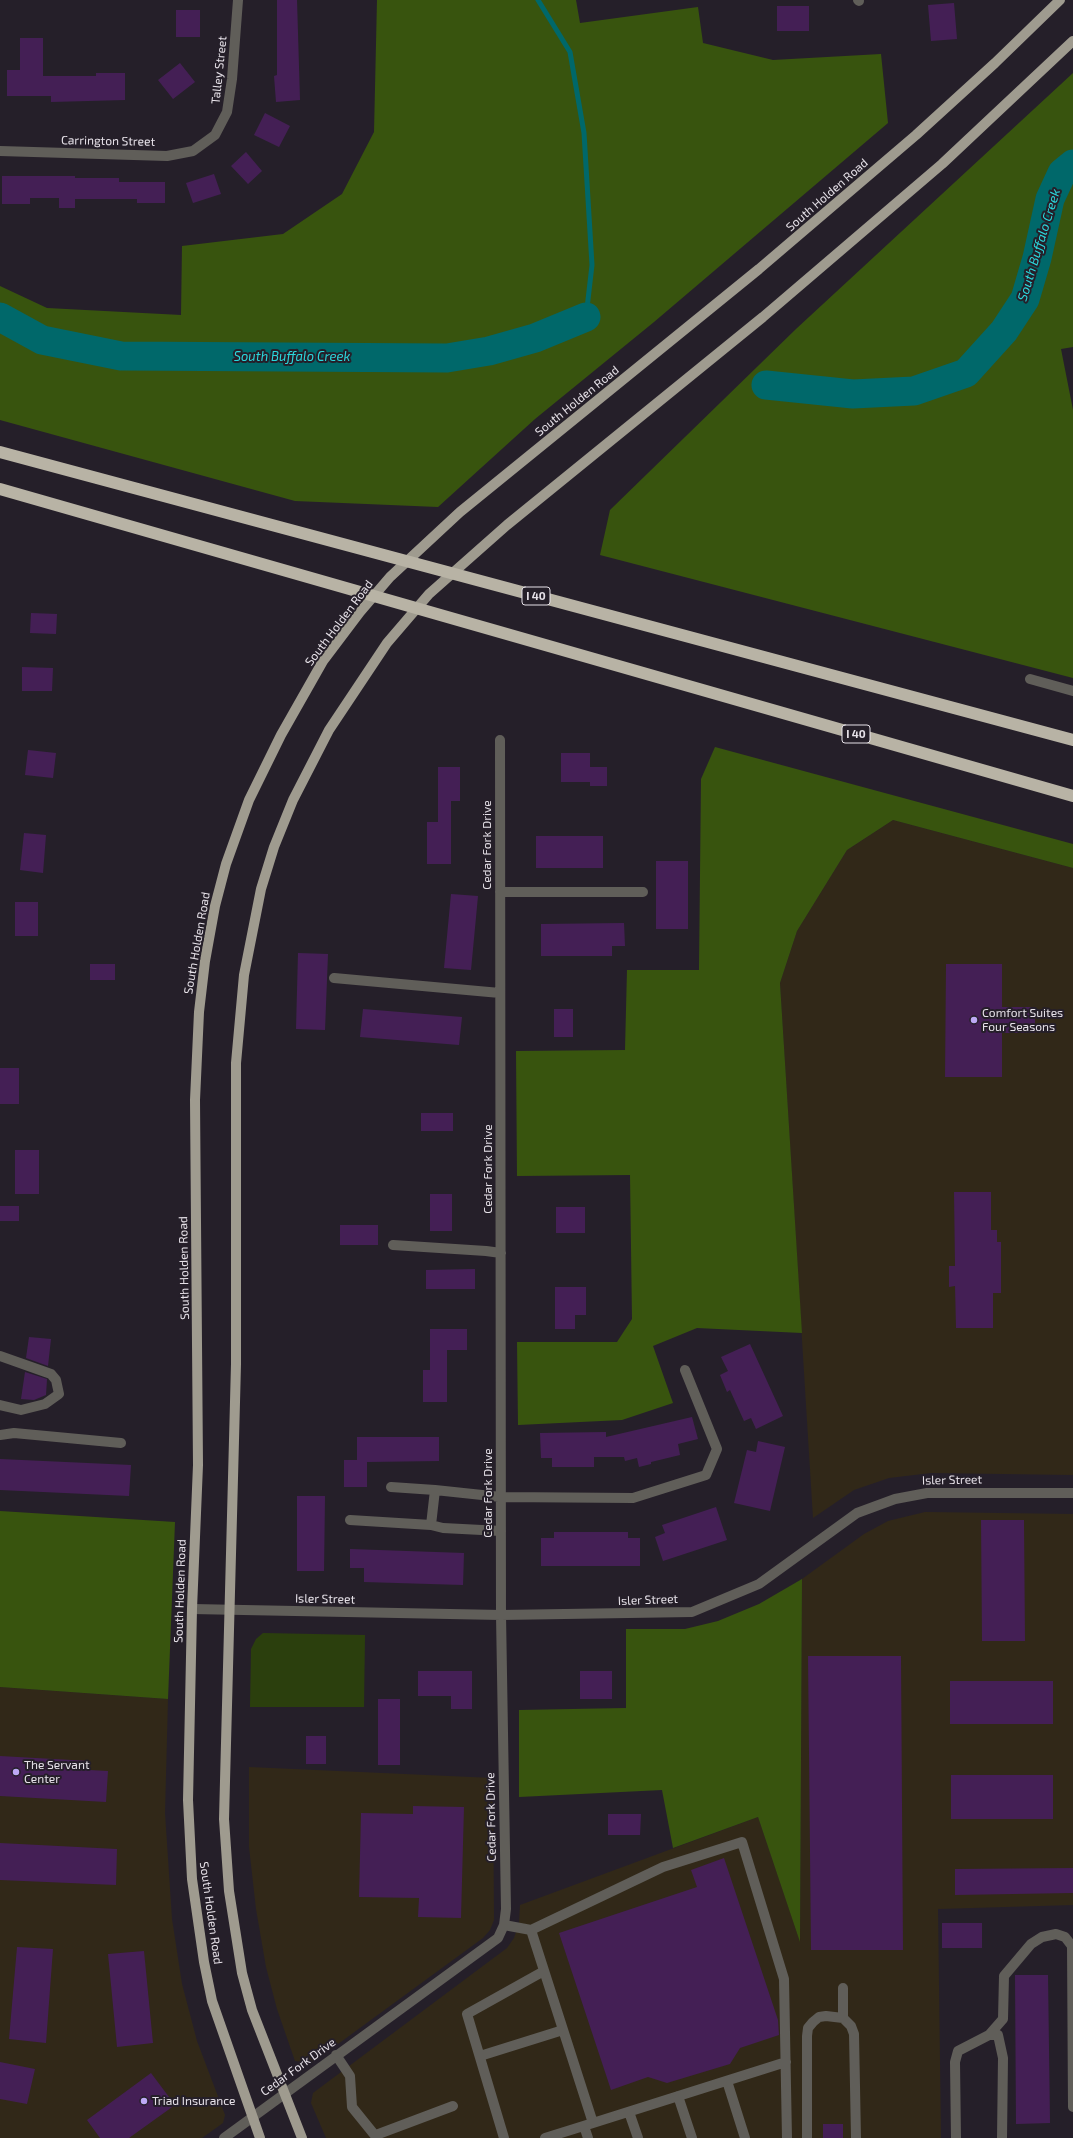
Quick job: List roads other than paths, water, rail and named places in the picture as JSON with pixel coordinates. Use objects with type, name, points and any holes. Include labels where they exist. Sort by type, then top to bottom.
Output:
[{"type":"highway","name":"I 40","points":[[0,452],[1073,740]]},
{"type":"highway","name":"I 40","points":[[0,489],[1073,796]]},
{"type":"main road","name":"South Holden Road","points":[[260,2138],[251,2118],[212,2001],[204,1962],[192,1878],[188,1800],[192,1609],[197,1504],[198,1414],[195,1100],[199,1012],[205,961],[214,906],[226,864],[249,800],[281,735],[323,660],[360,612],[390,577],[460,512],[772,259],[916,135],[995,63],[1060,0]]},
{"type":"main road","name":"South Holden Road","points":[[302,2138],[283,2093],[252,2010],[235,1935],[229,1891],[224,1820],[236,1364],[236,1063],[244,975],[261,889],[274,847],[293,800],[329,730],[366,672],[387,643],[429,594],[507,525],[805,281],[942,164],[1073,41]]},
{"type":"street","name":"Talley Street","points":[[211,138],[227,112],[232,79],[238,0]]},
{"type":"street","name":"Carrington Street","points":[[0,151],[167,156],[192,151],[211,138]]},
{"type":"street","points":[[1030,679],[1073,691]]},
{"type":"street","name":"Cedar Fork Drive","points":[[224,2138],[283,2093],[498,1938],[504,1925],[506,1909],[501,1615],[500,740]]},
{"type":"street","points":[[500,892],[644,892]]},
{"type":"street","points":[[334,978],[500,993]]},
{"type":"street","points":[[393,1245],[501,1253]]},
{"type":"street","points":[[0,1356],[51,1374],[56,1380],[59,1394],[45,1404],[21,1410],[0,1405]]},
{"type":"street","points":[[390,1487],[501,1497],[633,1498],[706,1475],[717,1449],[685,1370]]},
{"type":"street","points":[[0,1435],[14,1433],[121,1443]]},
{"type":"street","points":[[431,1525],[435,1490]]},
{"type":"street","name":"Isler Street","points":[[192,1609],[501,1615],[692,1612],[758,1584],[858,1513],[895,1499],[927,1493],[1073,1493]]},
{"type":"street","points":[[350,1520],[501,1531]]},
{"type":"street","points":[[504,1925],[531,1930],[663,1867],[742,1842],[784,1979],[787,2138]]},
{"type":"street","points":[[531,1930],[563,2030],[589,2124],[588,2138]]},
{"type":"street","points":[[956,2138],[955,2062],[958,2051],[989,2034],[1003,2019],[1004,1976],[1031,1944],[1042,1937],[1056,1934],[1065,1937],[1072,1946],[1073,2107]]},
{"type":"street","points":[[504,2138],[468,2014],[544,1971]]},
{"type":"street","points":[[842,2018],[843,1988]]},
{"type":"street","points":[[808,2138],[808,2028],[819,2017],[826,2016],[842,2018],[851,2026],[854,2034],[856,2138]]},
{"type":"street","points":[[480,2056],[563,2030]]},
{"type":"street","points":[[989,2034],[998,2035],[1003,2058],[1002,2138]]},
{"type":"street","points":[[336,2055],[350,2076],[352,2107],[377,2136],[453,2106]]},
{"type":"street","points":[[545,2138],[786,2062]]},
{"type":"street","points":[[727,2081],[745,2138]]},
{"type":"street","points":[[678,2096],[692,2138]]},
{"type":"street","points":[[629,2112],[638,2138]]},
{"type":"waterway","points":[[538,0],[570,52],[584,133],[592,265],[586,317]]},
{"type":"waterway","name":"South Buffalo Creek","points":[[766,385],[853,394],[914,391],[966,373],[1004,331],[1025,299],[1037,258],[1050,199],[1062,173],[1073,164]]},
{"type":"waterway","name":"South Buffalo Creek","points":[[0,317],[42,340],[121,356],[447,358],[489,351],[535,338],[586,317]]},
{"type":"place","name":"Comfort Suites Four Seasons","points":[[974,1020]]},
{"type":"place","name":"The Servant Center","points":[[16,1772]]},
{"type":"place","name":"Triad Insurance","points":[[144,2101]]}]
